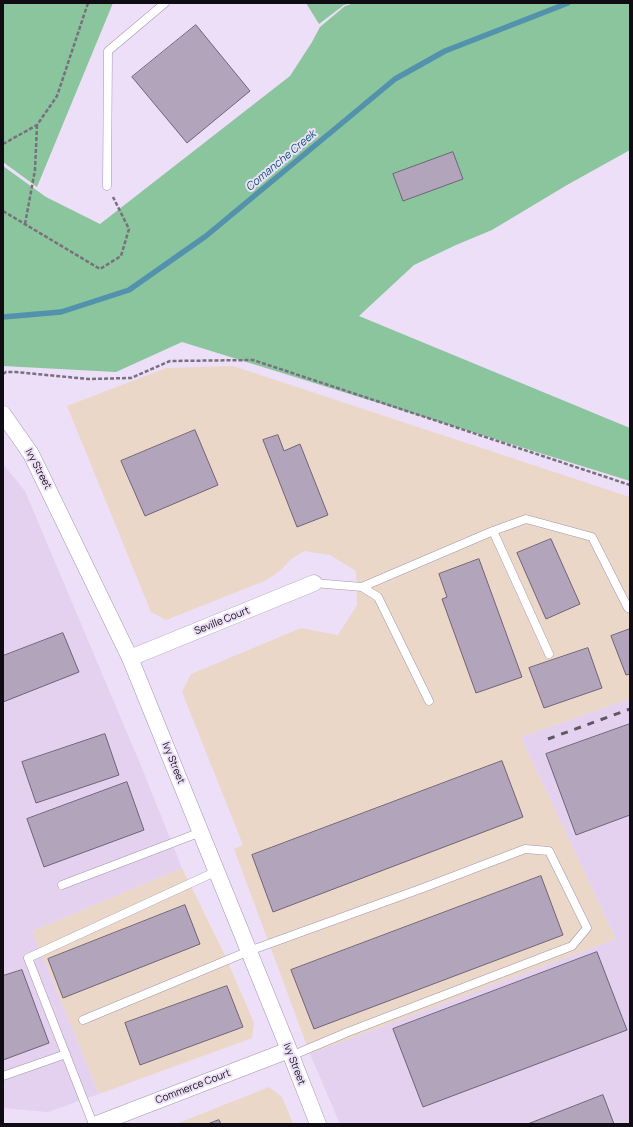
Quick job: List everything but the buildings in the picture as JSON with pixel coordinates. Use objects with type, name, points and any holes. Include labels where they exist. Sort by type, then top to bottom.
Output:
[{"type":"street","name":"Ivy Street","points":[[3,414],[31,454],[130,658],[318,1124]]},
{"type":"street","name":"Seville Court","points":[[130,658],[314,583]]},
{"type":"street","name":"Commerce Court","points":[[97,1124],[290,1053]]},
{"type":"lane","points":[[107,186],[108,51],[165,3]]},
{"type":"lane","points":[[362,587],[526,518],[592,537],[628,608]]},
{"type":"lane","points":[[493,531],[549,654]]},
{"type":"lane","points":[[314,583],[362,587],[378,597],[429,701]]},
{"type":"lane","points":[[62,885],[201,832]]},
{"type":"lane","points":[[83,1020],[249,951],[423,888],[525,849],[549,851],[588,928],[572,946],[290,1053]]},
{"type":"lane","points":[[93,1124],[28,958],[216,871]]},
{"type":"lane","points":[[3,1076],[66,1054]]},
{"type":"path","points":[[3,144],[9,142],[37,124],[58,96],[88,3]]},
{"type":"path","points":[[26,224],[34,170],[37,124]]},
{"type":"path","points":[[3,211],[100,269],[120,256],[129,229],[107,186]]},
{"type":"path","points":[[3,374],[6,372],[16,372],[88,379],[131,378],[170,361],[253,360],[630,485]]},
{"type":"shaded area","points":[[233,366],[630,497],[630,699],[521,737],[616,939],[310,1054],[234,849],[243,845],[182,692],[191,674],[301,628],[338,635],[357,605],[356,571],[330,555],[304,551],[290,560],[281,570],[267,580],[166,620],[151,612],[67,406],[166,368]]},
{"type":"shaded area","points":[[3,464],[25,491],[141,766],[182,868],[32,931],[99,1094],[48,1112],[3,1108]]},
{"type":"shaded area","points":[[630,699],[630,1124],[340,1124],[310,1054],[616,939],[521,737]]},
{"type":"shaded area","points":[[182,868],[224,953],[254,1023],[252,1038],[99,1094],[32,931]]},
{"type":"shaded area","points":[[269,1087],[282,1097],[293,1124],[176,1124]]},
{"type":"green space","points":[[3,3],[113,3],[37,187],[3,162]]},
{"type":"green space","points":[[306,3],[351,3],[344,5],[319,24]]},
{"type":"green space","points":[[354,3],[630,3],[630,150],[567,185],[492,230],[414,265],[359,316],[630,428],[630,481],[182,342],[116,372],[3,366],[3,166],[46,197],[100,224],[290,76],[320,27],[345,6]]},
{"type":"waterway","name":"Comanche Creek","points":[[3,317],[61,312],[129,290],[206,236],[395,79],[445,51],[568,3]]},
{"type":"railway","points":[[548,739],[630,709]]}]
